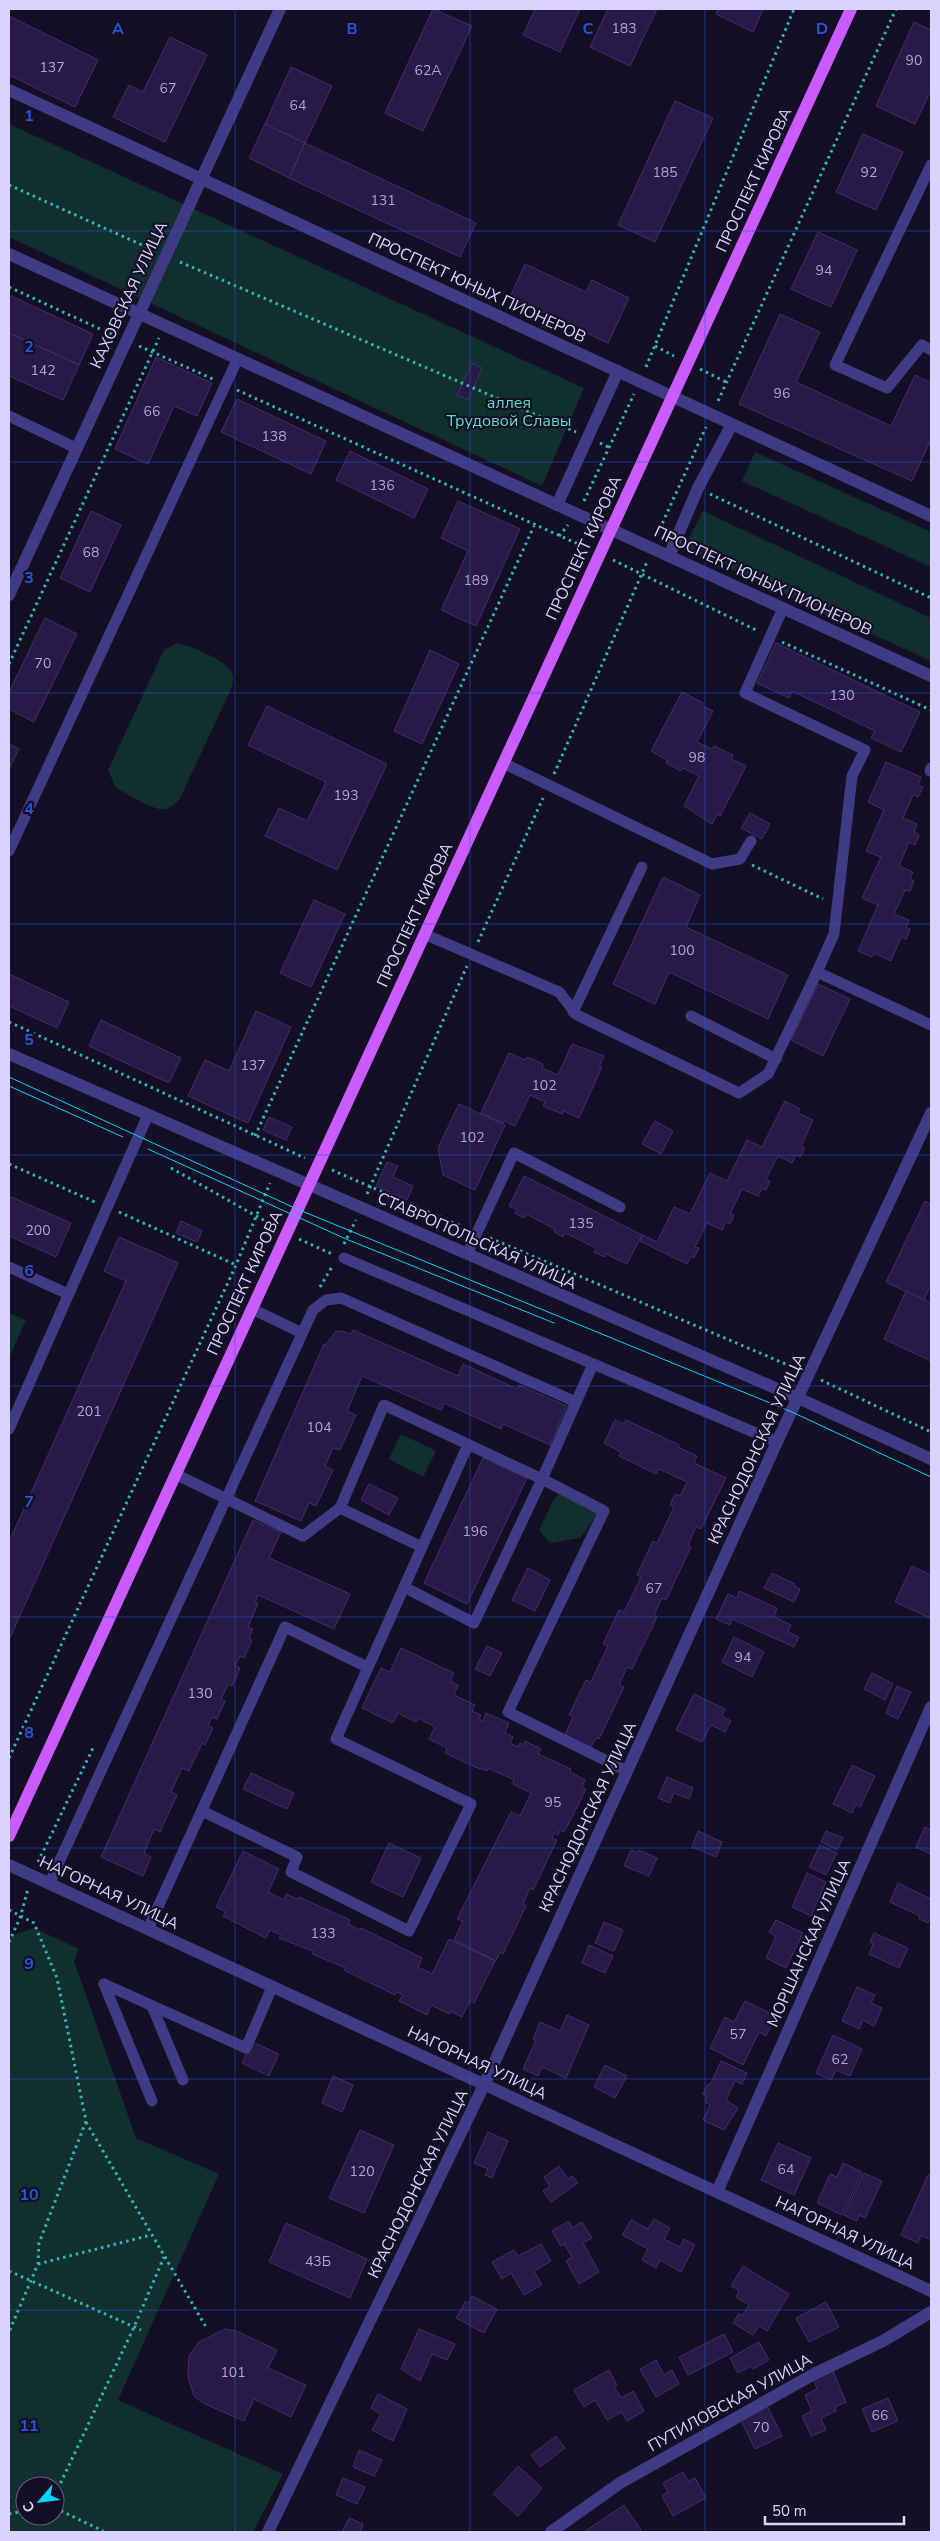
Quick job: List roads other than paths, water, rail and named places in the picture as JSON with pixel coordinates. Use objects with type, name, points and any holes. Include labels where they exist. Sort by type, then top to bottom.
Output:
[{"type":"main road","name":"ПРОСПЕКТ КИРОВА","points":[[9,1836],[851,9]]},
{"type":"street","name":"КАХОВСКАЯ УЛИЦА","points":[[9,595],[200,178],[280,9]]},
{"type":"street","name":"ПРОСПЕКТ ЮНЫХ ПИОНЕРОВ","points":[[9,90],[930,514]]},
{"type":"street","name":"ПРОСПЕКТ ЮНЫХ ПИОНЕРОВ","points":[[9,254],[931,676]]},
{"type":"street","points":[[557,505],[618,371]]},
{"type":"street","points":[[669,556],[698,488],[732,424]]},
{"type":"street","name":"СТАВРОПОЛЬСКАЯ УЛИЦА","points":[[9,1054],[798,1398],[931,1459]]},
{"type":"street","name":"КРАСНОДОНСКАЯ УЛИЦА","points":[[268,2532],[484,2085],[777,1442],[931,1112]]},
{"type":"street","name":"МОРШАНСКАЯ УЛИЦА","points":[[718,2192],[931,1707]]},
{"type":"street","name":"НАГОРНАЯ УЛИЦА","points":[[9,1865],[931,2291]]},
{"type":"street","name":"ПУТИЛОВСКАЯ УЛИЦА","points":[[551,2532],[620,2483],[814,2374],[883,2342],[931,2312]]},
{"type":"lane","points":[[931,165],[835,365],[887,388],[922,346],[931,350]]},
{"type":"lane","points":[[9,850],[238,358]]},
{"type":"lane","points":[[9,416],[76,448]]},
{"type":"lane","points":[[424,934],[559,992],[573,1012],[739,1093],[768,1074],[834,934],[852,776],[865,750],[745,693],[783,608]]},
{"type":"lane","points":[[503,763],[712,864],[740,860],[751,841]]},
{"type":"lane","points":[[573,1012],[642,867]]},
{"type":"lane","points":[[817,972],[931,1025]]},
{"type":"lane","points":[[691,1016],[776,1058]]},
{"type":"lane","points":[[9,1429],[148,1115]]},
{"type":"lane","points":[[467,1254],[514,1153],[620,1206]]},
{"type":"lane","points":[[340,1257],[777,1442]]},
{"type":"lane","points":[[9,1267],[68,1294]]},
{"type":"lane","points":[[50,1884],[313,1310],[326,1300],[341,1298],[576,1402]]},
{"type":"lane","points":[[252,1309],[302,1333]]},
{"type":"lane","points":[[404,1587],[474,1623],[542,1479],[593,1364]]},
{"type":"lane","points":[[175,1474],[303,1536],[340,1508],[384,1405],[542,1479],[604,1511],[508,1712],[627,1771]]},
{"type":"lane","points":[[202,1811],[297,1858],[291,1872],[410,1931],[471,1804],[336,1739],[468,1444]]},
{"type":"lane","points":[[340,1508],[422,1547]]},
{"type":"lane","points":[[148,1930],[286,1627],[367,1667]]},
{"type":"lane","points":[[152,2101],[104,1984],[246,2048],[272,1987]]},
{"type":"lane","points":[[152,2006],[183,2080]]},
{"type":"tram line","points":[[9,1077],[297,1209],[792,1412],[931,1477]]},
{"type":"tram line","points":[[9,1086],[123,1137]]},
{"type":"tram line","points":[[148,1149],[346,1239],[554,1323]]},
{"type":"park label","name":"аллея Трудовой Славы","points":[[509,412]]}]
